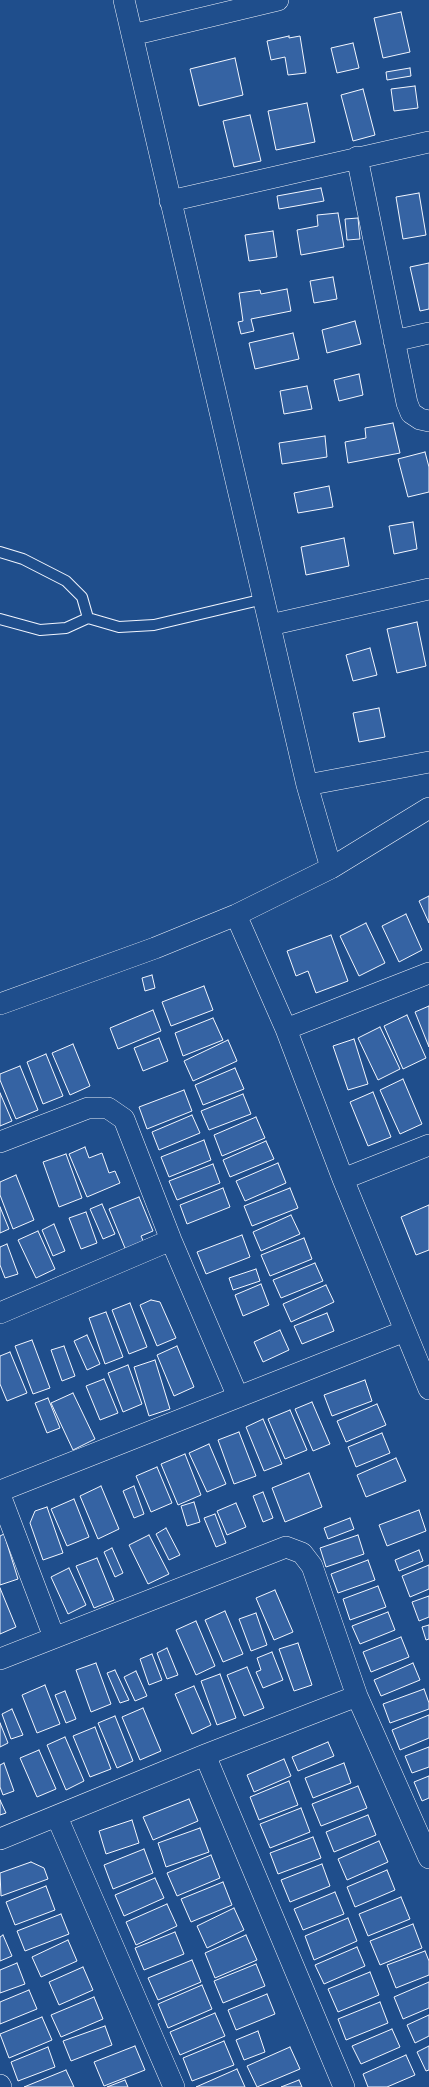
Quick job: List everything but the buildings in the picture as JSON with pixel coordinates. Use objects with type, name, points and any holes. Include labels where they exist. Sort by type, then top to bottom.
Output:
[{"type":"street","points":[[124,0],[307,785],[331,868]]},
{"type":"street","points":[[132,35],[278,0]]},
{"type":"street","points":[[170,201],[357,157],[429,142]]},
{"type":"street","points":[[357,157],[407,403],[411,412],[420,419],[429,422]]},
{"type":"street","points":[[394,341],[429,333]]},
{"type":"street","points":[[270,625],[429,588]]},
{"type":"street","points":[[307,785],[429,762]]},
{"type":"street","points":[[0,1004],[155,948],[236,915],[331,868],[429,808]]},
{"type":"street","points":[[236,915],[286,1029],[343,1179],[429,1388]]},
{"type":"street","points":[[286,1029],[429,973]]},
{"type":"street","points":[[0,1142],[88,1108],[108,1108],[124,1119],[171,1240],[238,1397]]},
{"type":"street","points":[[343,1179],[429,1145]]},
{"type":"street","points":[[0,1313],[171,1240]]},
{"type":"street","points":[[0,1491],[405,1331]]},
{"type":"street","points":[[0,1494],[54,1637]]},
{"type":"street","points":[[0,1659],[286,1547],[302,1553],[312,1566],[357,1696],[429,1858]]},
{"type":"street","points":[[0,1839],[57,1817],[205,1755],[357,1696]]},
{"type":"street","points":[[205,1755],[344,2087]]},
{"type":"street","points":[[57,1817],[174,2087]]},
{"type":"lane","points":[[0,552],[23,559],[66,581],[82,597],[88,618]]},
{"type":"lane","points":[[0,619],[40,630],[66,628],[88,618],[119,627],[154,625],[264,599]]}]
